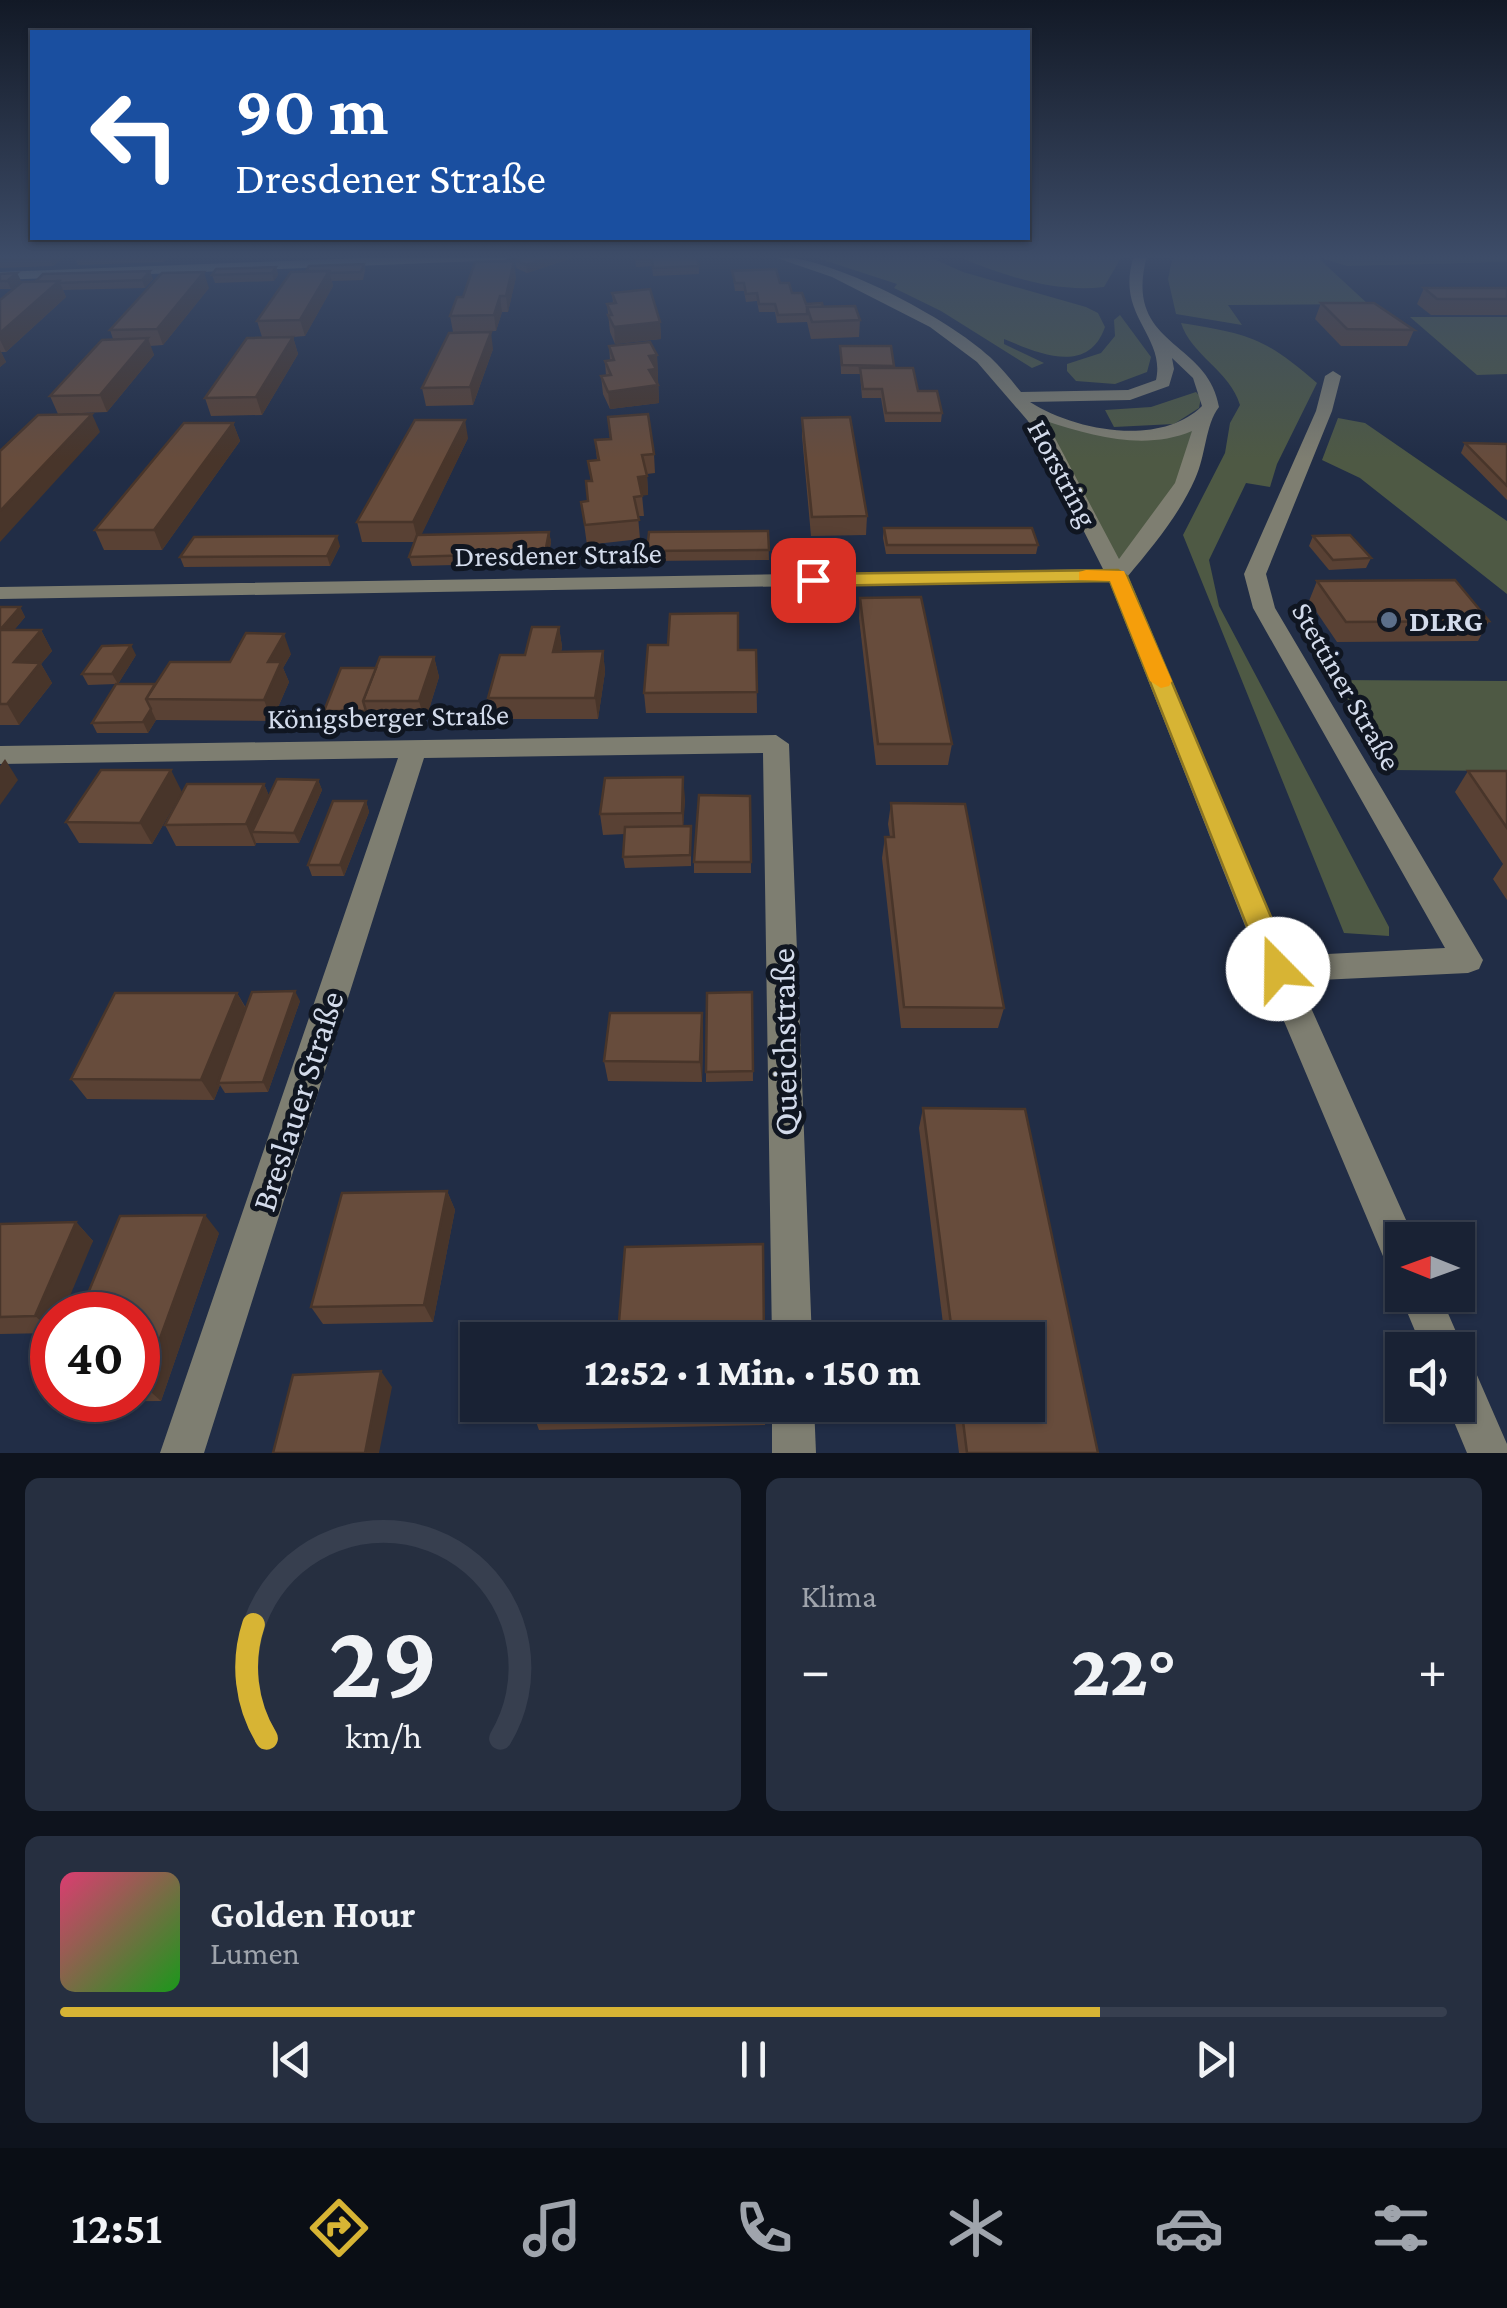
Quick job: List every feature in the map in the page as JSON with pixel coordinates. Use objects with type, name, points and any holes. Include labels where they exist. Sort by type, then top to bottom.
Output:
[{"type":"street","name":"Horstring","points":[[933,324],[962,342],[1024,403],[1118,576],[1278,969],[1388,1222]]},
{"type":"street","points":[[1024,403],[1154,390],[1167,374],[1147,324]]},
{"type":"street","points":[[1024,403],[1072,426],[1112,434],[1164,432],[1202,419],[1211,407],[1210,394],[1190,364],[1154,338]]},
{"type":"street","name":"Stettiner Straße","points":[[1278,969],[1468,960],[1264,608],[1254,574],[1324,411],[1333,376]]},
{"type":"street","points":[[1118,576],[1156,529],[1201,448],[1202,419]]},
{"type":"street","name":"Dresdener Straße","points":[[0,593],[1118,576]]},
{"type":"street","name":"Königsberger Straße","points":[[0,754],[776,744]]},
{"type":"street","name":"Queichstraße","points":[[776,744],[792,1322]]},
{"type":"street","name":"Breslauer Straße","points":[[182,1453],[414,748]]},
{"type":"street","points":[[1475,1420],[1489,1453]]},
{"type":"street","points":[[793,1422],[794,1453]]},
{"type":"green space","points":[[961,324],[1103,324],[1097,342],[1087,352],[1075,356],[1046,354],[1004,339],[1004,344],[1044,363],[1032,368]]},
{"type":"green space","points":[[1114,324],[1127,324],[1151,357],[1147,372],[1115,384],[1076,381],[1067,371],[1067,364],[1101,353],[1115,336]]},
{"type":"green space","points":[[1181,324],[1255,340],[1317,383],[1277,464],[1270,487],[1246,483],[1209,560],[1219,606],[1389,927],[1389,936],[1344,933],[1183,535],[1225,453],[1230,423],[1240,405],[1228,382]]},
{"type":"green space","points":[[1418,324],[1507,324],[1507,374],[1477,375]]},
{"type":"green space","points":[[1196,392],[1201,397],[1199,408],[1174,424],[1114,427],[1105,410],[1151,407]]},
{"type":"green space","points":[[1338,418],[1365,423],[1507,521],[1507,594],[1360,478],[1322,460]]},
{"type":"green space","points":[[1036,419],[1134,434],[1194,424],[1201,448],[1117,575]]},
{"type":"green space","points":[[1336,680],[1507,681],[1507,771],[1390,770]]},
{"type":"building","points":[[116,324],[161,324],[157,329],[110,330]]},
{"type":"building","points":[[1342,324],[1405,324],[1414,330],[1347,329]]},
{"type":"building","points":[[491,332],[470,387],[422,388],[449,333]]},
{"type":"building","points":[[293,337],[256,397],[205,398],[247,338]]},
{"type":"building","points":[[148,338],[100,395],[50,396],[102,340]]},
{"type":"building","points":[[650,342],[657,355],[649,356],[656,369],[649,370],[658,385],[608,392],[601,376],[611,375],[605,361],[614,360],[609,346]]},
{"type":"building","points":[[840,346],[891,346],[894,366],[842,365]]},
{"type":"building","points":[[860,368],[913,368],[918,391],[937,391],[942,413],[886,413],[882,389],[863,389]]},
{"type":"building","points":[[92,414],[0,511],[0,451],[38,415]]},
{"type":"building","points":[[648,414],[654,454],[642,455],[647,476],[638,477],[642,496],[634,497],[639,520],[585,525],[581,502],[588,501],[586,481],[592,481],[588,461],[599,460],[595,440],[611,439],[608,417]]},
{"type":"building","points":[[850,417],[867,516],[812,517],[802,418]]},
{"type":"building","points":[[415,420],[465,420],[413,522],[357,522]]},
{"type":"building","points":[[184,423],[233,423],[154,530],[95,530]]},
{"type":"building","points":[[1465,443],[1507,444],[1507,486]]},
{"type":"building","points":[[884,528],[1032,528],[1038,545],[887,545]]},
{"type":"building","points":[[768,531],[769,550],[647,551],[649,532]]},
{"type":"building","points":[[549,532],[545,553],[409,557],[417,535]]},
{"type":"building","points":[[1350,535],[1371,558],[1333,560],[1313,536]]},
{"type":"building","points":[[337,536],[327,556],[180,557],[194,537]]},
{"type":"building","points":[[1455,580],[1489,621],[1346,622],[1317,581]]},
{"type":"building","points":[[921,597],[952,744],[878,744],[860,598]]},
{"type":"building","points":[[0,607],[20,607],[0,630]]},
{"type":"building","points":[[738,613],[738,650],[756,650],[757,692],[644,693],[648,645],[668,645],[670,614]]},
{"type":"building","points":[[532,627],[559,627],[553,652],[603,651],[595,698],[488,698],[500,655],[525,655]]},
{"type":"building","points":[[0,630],[41,630],[14,662],[40,663],[7,704],[0,704]]},
{"type":"building","points":[[246,633],[284,634],[268,662],[281,662],[264,700],[146,699],[170,662],[230,662]]},
{"type":"building","points":[[131,645],[112,674],[82,674],[102,646]]},
{"type":"building","points":[[380,657],[434,657],[419,701],[363,701]]},
{"type":"building","points":[[341,668],[376,668],[363,701],[366,711],[324,711]]},
{"type":"building","points":[[116,684],[155,684],[146,699],[151,709],[143,722],[92,723]]},
{"type":"building","points":[[101,770],[171,770],[140,823],[66,822]]},
{"type":"building","points":[[1468,771],[1507,771],[1507,828]]},
{"type":"building","points":[[683,777],[682,813],[600,814],[605,778]]},
{"type":"building","points":[[277,779],[318,780],[294,833],[252,832]]},
{"type":"building","points":[[187,784],[264,784],[246,824],[165,825]]},
{"type":"building","points":[[699,795],[750,796],[751,862],[694,862]]},
{"type":"building","points":[[333,801],[366,801],[340,865],[308,865]]},
{"type":"building","points":[[891,803],[965,804],[1004,1008],[904,1007],[885,837],[894,837]]},
{"type":"building","points":[[691,826],[690,855],[623,857],[625,827]]},
{"type":"building","points":[[295,991],[263,1082],[218,1083],[252,992]]},
{"type":"building","points":[[752,992],[753,1071],[706,1072],[707,993]]},
{"type":"building","points":[[115,993],[237,993],[201,1080],[71,1079]]},
{"type":"building","points":[[610,1013],[702,1013],[700,1062],[604,1061]]},
{"type":"building","points":[[923,1108],[1025,1109],[1098,1453],[967,1453],[963,1422],[1045,1422],[1045,1322],[951,1322]]},
{"type":"building","points":[[447,1191],[424,1305],[311,1307],[342,1193]]},
{"type":"building","points":[[205,1215],[160,1338],[160,1292],[89,1292],[120,1216]]},
{"type":"building","points":[[76,1222],[45,1292],[30,1292],[30,1316],[0,1317],[0,1224]]},
{"type":"building","points":[[763,1244],[764,1322],[619,1322],[625,1247]]},
{"type":"building","points":[[381,1371],[365,1453],[273,1453],[293,1375]]},
{"type":"slow traffic","points":[[1086,576],[1118,576],[1161,681]]},
{"type":"place","name":"DLRG","points":[[1389,620]]},
{"type":"route","points":[[813,580],[1118,576],[1278,969]]}]
